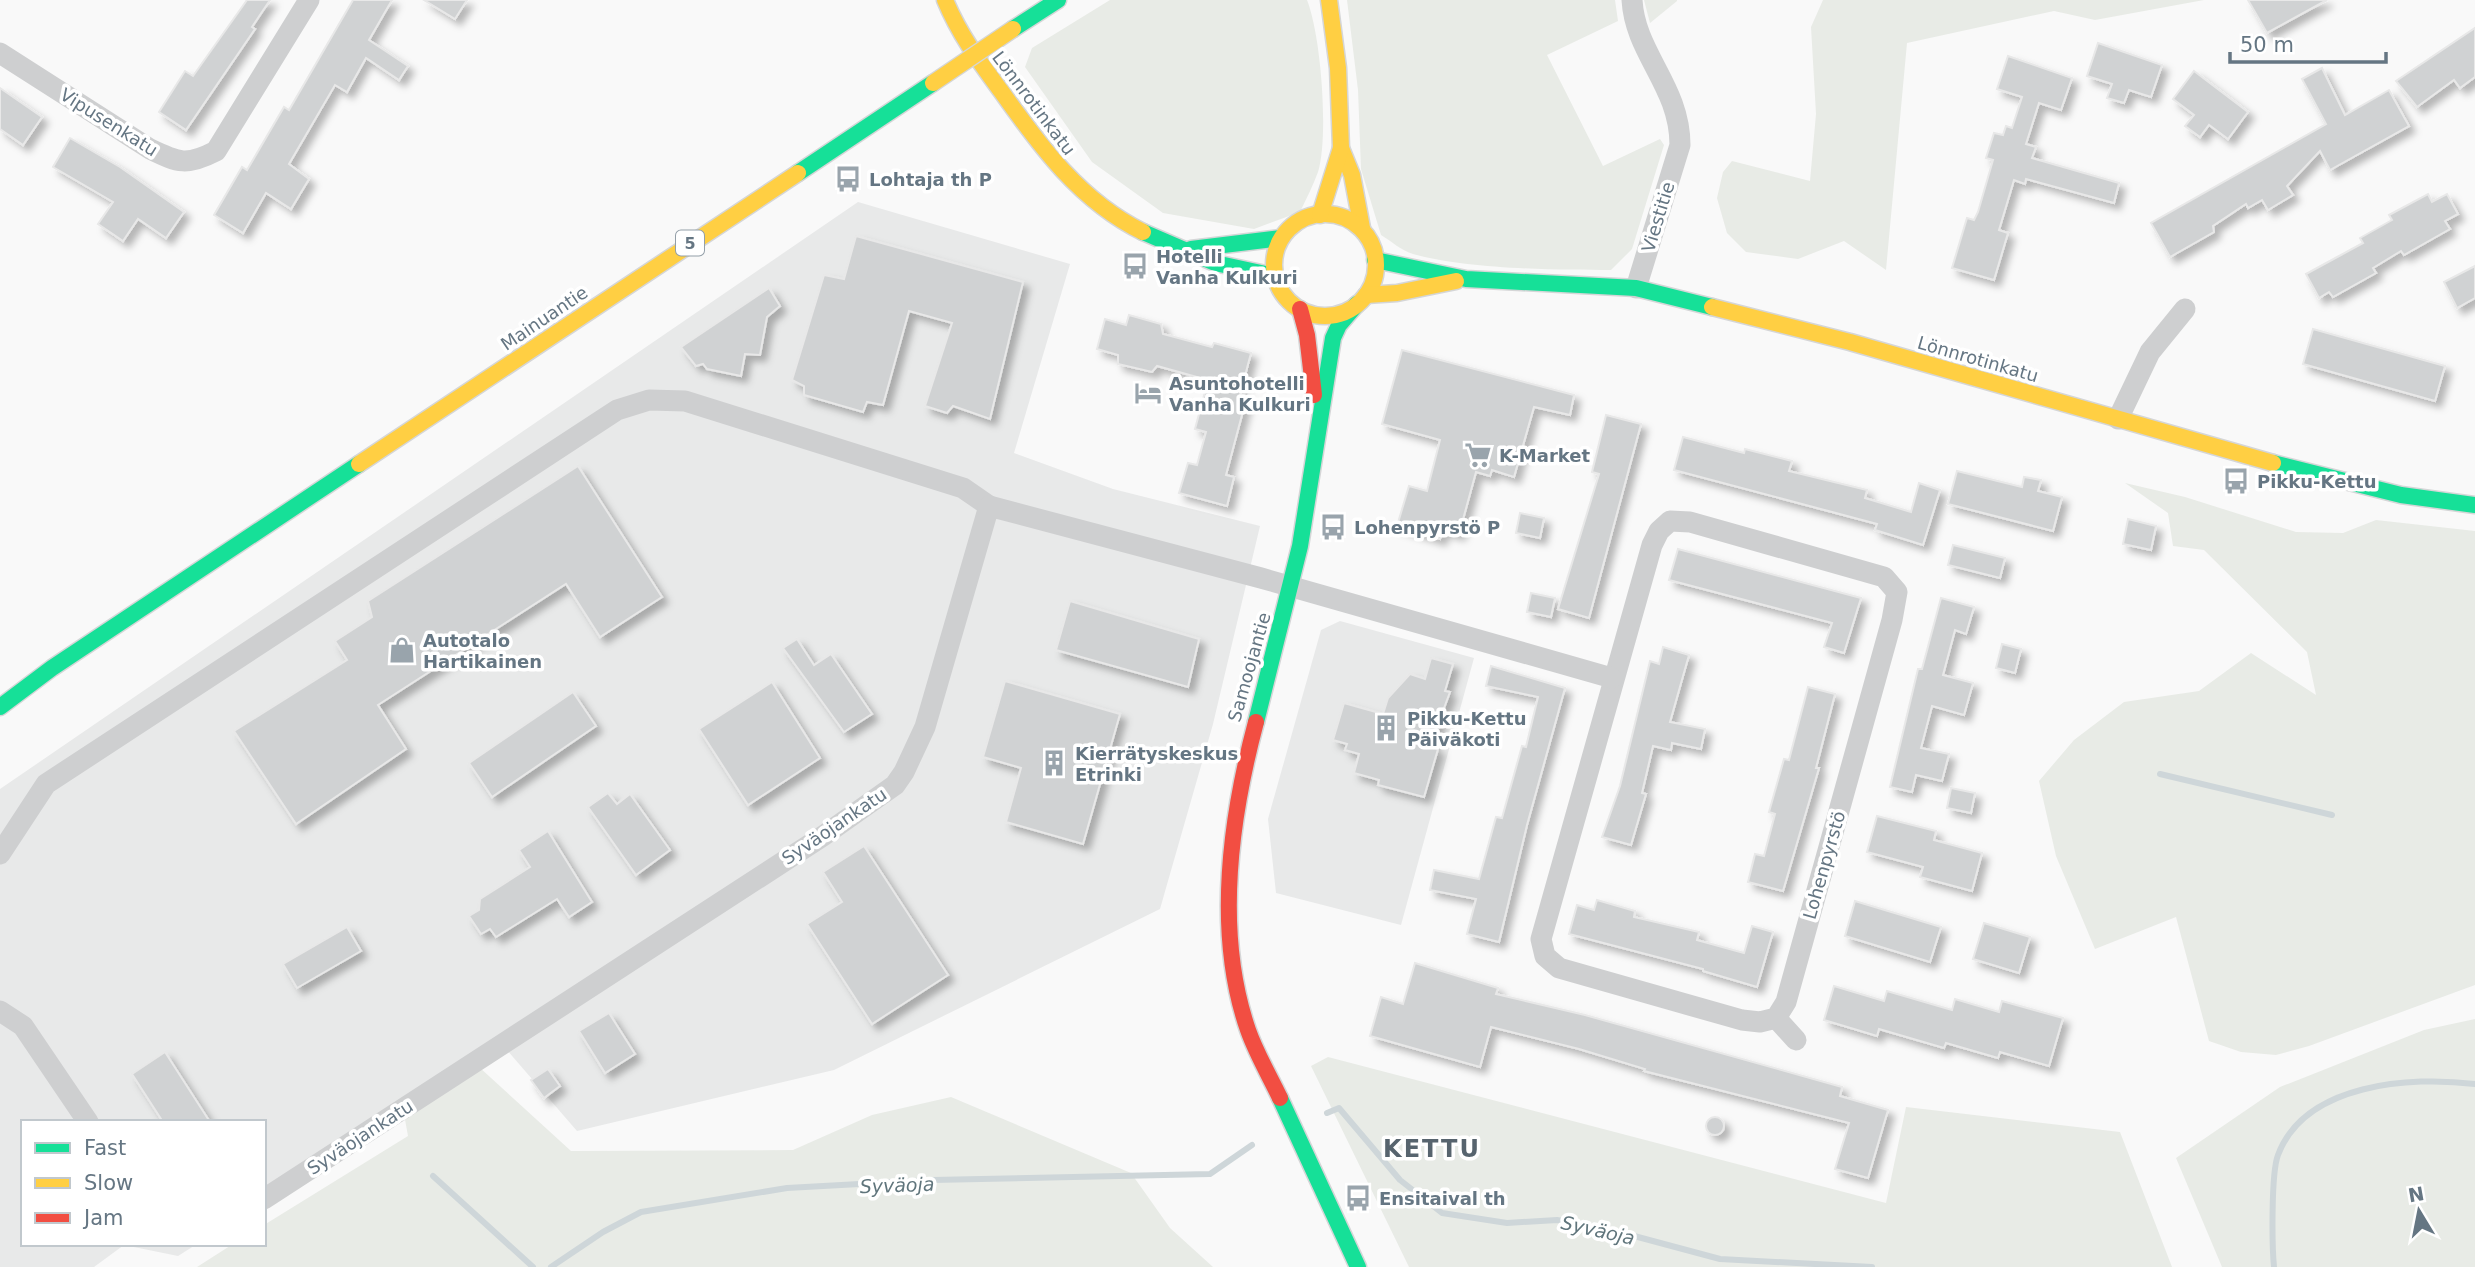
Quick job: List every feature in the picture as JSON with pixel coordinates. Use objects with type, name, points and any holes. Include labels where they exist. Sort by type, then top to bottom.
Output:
[{"type":"main road","name":"Lönnrotinkatu","points":[[945,0],[957,30],[989,78],[1070,180],[1106,210],[1140,230],[1215,263],[1275,276]]},
{"type":"main road","name":"Mainuantie","points":[[0,707],[52,668],[1058,0]]},
{"type":"main road","points":[[1320,215],[1341,148],[1338,68],[1329,0]]},
{"type":"main road","points":[[1341,148],[1352,175],[1362,228],[1369,239],[1375,260],[1375,275],[1362,300],[1332,316],[1320,316],[1300,309],[1284,295],[1275,276],[1275,256],[1280,238],[1296,224],[1320,215],[1340,218],[1362,228]]},
{"type":"main road","name":"Lönnrotinkatu","points":[[1188,249],[1280,238]]},
{"type":"main road","name":"Lönnrotinkatu","points":[[1375,260],[1466,279],[1636,288],[1824,335],[2118,419],[2401,495],[2475,505]]},
{"type":"main road","name":"Lönnrotinkatu","points":[[1362,300],[1466,279]]},
{"type":"main road","name":"Samoojantie","points":[[1358,1267],[1248,1029],[1231,949],[1227,874],[1235,805],[1246,748],[1291,587],[1334,338],[1339,325],[1362,300]]},
{"type":"main road","name":"Samoojantie","points":[[1300,309],[1314,380],[1316,430]]},
{"type":"main road","name":"Mainuantie","points":[[0,694],[52,668]]},
{"type":"street","name":"Vipusenkatu","points":[[0,53],[150,149],[174,161],[194,162],[216,151],[309,0]]},
{"type":"street","name":"Viestitie","points":[[1632,0],[1638,29],[1676,108],[1680,145],[1636,288]]},
{"type":"street","points":[[2118,419],[2150,352],[2185,309]]},
{"type":"street","points":[[0,855],[46,784],[617,410],[649,400],[685,401],[963,488],[989,506],[1291,587],[1612,678]]},
{"type":"street","name":"Syväojankatu","points":[[266,1198],[823,836],[895,785],[925,727],[989,506]]},
{"type":"street","name":"Lohenpyrstö","points":[[1670,521],[1690,522],[1884,578],[1897,592],[1892,620],[1786,1002],[1776,1018],[1760,1022],[1742,1020],[1559,968],[1545,957],[1541,939],[1651,545],[1659,531],[1670,521]]},
{"type":"street","points":[[0,1011],[23,1026],[87,1120]]},
{"type":"street","points":[[1776,1018],[1796,1040]]},
{"type":"shaded area","points":[[1110,0],[1307,0],[1320,60],[1323,135],[1318,172],[1300,212],[1254,229],[1163,213],[1092,162],[1025,67],[1032,48]]},
{"type":"shaded area","points":[[1347,0],[1615,0],[1618,21],[1547,55],[1603,166],[1660,139],[1664,145],[1632,249],[1611,270],[1511,268],[1458,263],[1413,254],[1381,235],[1361,169],[1358,90]]},
{"type":"shaded area","points":[[1644,0],[1677,0],[1677,1],[1650,23]]},
{"type":"shaded area","points":[[1823,0],[2204,0],[2095,20],[2054,11],[1907,43],[1886,270],[1844,241],[1798,259],[1746,252],[1727,233],[1717,198],[1723,172],[1732,161],[1810,181],[1816,114],[1811,27]]},
{"type":"shaded area","points":[[858,202],[1070,264],[1014,453],[1113,489],[1260,526],[1213,724],[1160,909],[834,1070],[577,1131],[507,1050],[266,1201],[266,1120],[21,1120],[21,1246],[123,1246],[94,1267],[0,1267],[0,789]]},
{"type":"shaded area","points":[[2125,483],[2185,497],[2296,532],[2343,533],[2376,520],[2475,531],[2475,985],[2309,1046],[2276,1055],[2241,1052],[2209,1041],[2176,917],[2095,949],[2056,856],[2039,781],[2074,740],[2124,702],[2199,691],[2251,653],[2316,695],[2307,652],[2204,550],[2173,546],[2168,513]]},
{"type":"shaded area","points":[[1340,621],[1474,658],[1401,925],[1276,893],[1268,819],[1321,630]]},
{"type":"shaded area","points":[[2475,1019],[2475,1267],[2222,1267],[2176,1158],[2280,1087],[2424,1030]]},
{"type":"shaded area","points":[[1328,1057],[1886,1203],[1906,1107],[2120,1132],[2172,1267],[1409,1267],[1311,1066]]},
{"type":"shaded area","points":[[479,1067],[571,1151],[793,1150],[872,1115],[951,1097],[1131,1173],[1170,1228],[1213,1267],[197,1267],[230,1246],[266,1246],[266,1224],[408,1136],[404,1114]]},
{"type":"shaded area","points":[[129,1246],[194,1246],[178,1256]]},
{"type":"building","points":[[247,0],[270,0],[252,27],[255,29],[186,130],[159,112],[185,71],[193,76]]},
{"type":"building","points":[[353,0],[392,0],[369,40],[408,66],[399,80],[366,58],[347,92],[335,85],[289,164],[309,179],[291,209],[266,193],[243,233],[214,215],[242,167],[247,170],[284,107],[289,110]]},
{"type":"building","points":[[424,0],[467,0],[455,19]]},
{"type":"building","points":[[2248,0],[2327,0],[2267,33]]},
{"type":"building","points":[[2475,28],[2475,77],[2460,88],[2454,80],[2417,107],[2396,81]]},
{"type":"building","points":[[2098,43],[2162,65],[2151,97],[2129,90],[2124,103],[2107,98],[2112,84],[2087,76]]},
{"type":"building","points":[[2008,56],[2072,78],[2061,110],[2039,103],[2026,144],[2036,147],[2032,158],[2119,183],[2114,203],[2026,179],[2025,184],[2014,180],[1999,230],[2008,233],[1994,280],[1952,268],[1967,218],[1974,220],[1978,212],[1993,160],[1986,158],[1994,133],[2003,135],[2006,126],[2012,128],[2022,97],[1997,89]]},
{"type":"building","points":[[2322,68],[2345,115],[2389,90],[2409,126],[2330,170],[2320,151],[2287,186],[2293,195],[2268,210],[2262,200],[2248,208],[2246,204],[2213,226],[2214,232],[2170,257],[2151,223],[2326,124],[2302,79]]},
{"type":"building","points":[[2194,71],[2248,112],[2228,139],[2209,125],[2200,137],[2185,126],[2194,115],[2173,99]]},
{"type":"building","points":[[0,88],[42,117],[23,145],[0,129]]},
{"type":"building","points":[[70,138],[120,167],[184,212],[166,238],[138,219],[123,241],[98,224],[113,202],[53,167]]},
{"type":"building","points":[[2428,194],[2432,202],[2447,194],[2458,214],[2445,221],[2450,229],[2404,255],[2401,251],[2373,268],[2376,273],[2333,297],[2329,292],[2319,298],[2306,274],[2363,243],[2360,238],[2392,220],[2389,215]]},
{"type":"building","points":[[856,236],[1023,282],[990,419],[953,406],[947,413],[925,406],[952,323],[909,311],[883,405],[867,402],[863,412],[804,395],[804,386],[792,380],[824,275],[844,279]]},
{"type":"building","points":[[2475,266],[2475,298],[2457,308],[2444,282]]},
{"type":"building","points":[[769,288],[780,306],[767,317],[760,355],[745,354],[741,376],[707,369],[703,364],[696,366],[681,347]]},
{"type":"building","points":[[1129,315],[1161,324],[1163,334],[1212,347],[1214,343],[1251,353],[1240,395],[1247,396],[1226,475],[1234,477],[1227,506],[1179,493],[1188,463],[1197,465],[1206,432],[1195,429],[1206,388],[1202,387],[1204,379],[1157,366],[1152,372],[1118,364],[1118,355],[1097,349],[1105,319],[1126,325]]},
{"type":"building","points":[[2313,329],[2445,366],[2435,401],[2303,364]]},
{"type":"building","name":"K-Market","points":[[1402,350],[1574,395],[1570,415],[1534,407],[1514,477],[1492,470],[1490,476],[1476,472],[1459,534],[1443,530],[1440,539],[1397,526],[1409,486],[1427,491],[1440,440],[1382,424]]},
{"type":"building","points":[[1606,415],[1641,424],[1589,618],[1558,609],[1599,474],[1592,472]]},
{"type":"building","points":[[1683,437],[1744,453],[1745,449],[1792,461],[1789,471],[1867,490],[1865,498],[1911,512],[1919,483],[1940,490],[1923,545],[1875,530],[1877,524],[1674,470]]},
{"type":"building","name":"Autotalo Hartikainen","points":[[578,466],[662,597],[600,637],[566,584],[378,705],[406,749],[296,824],[234,731],[347,660],[335,641],[372,617],[368,601]]},
{"type":"building","points":[[1957,471],[2022,487],[2024,477],[2041,480],[2038,491],[2062,497],[2053,531],[1948,504]]},
{"type":"building","points":[[1520,513],[1544,518],[1540,538],[1516,533]]},
{"type":"building","points":[[2128,519],[2156,526],[2151,550],[2123,544]]},
{"type":"building","points":[[1953,545],[2005,558],[2000,578],[1948,565]]},
{"type":"building","points":[[1678,549],[1861,598],[1844,653],[1824,647],[1832,623],[1669,580]]},
{"type":"building","points":[[1531,593],[1555,598],[1551,617],[1527,612]]},
{"type":"building","points":[[1941,598],[1974,607],[1966,634],[1955,630],[1943,675],[1973,683],[1964,715],[1932,706],[1921,748],[1949,754],[1942,781],[1916,775],[1912,792],[1890,787],[1918,669],[1922,669]]},
{"type":"building","points":[[1070,601],[1199,639],[1188,687],[1056,650]]},
{"type":"building","points":[[797,639],[814,665],[831,654],[872,714],[844,732],[783,648]]},
{"type":"building","points":[[2002,644],[2021,649],[2015,673],[1996,668]]},
{"type":"building","points":[[1663,647],[1689,655],[1670,722],[1705,729],[1701,749],[1672,743],[1671,750],[1653,746],[1642,793],[1646,794],[1631,845],[1602,837],[1620,786],[1650,661],[1659,664]]},
{"type":"building","name":"Pikku-Kettu Päiväkoti","points":[[1431,658],[1453,664],[1445,691],[1450,692],[1430,746],[1438,749],[1424,797],[1378,785],[1379,780],[1354,773],[1359,754],[1345,750],[1347,744],[1333,740],[1344,703],[1383,714],[1388,698],[1410,674],[1425,679]]},
{"type":"building","points":[[1491,666],[1565,688],[1527,825],[1499,942],[1467,934],[1476,899],[1430,890],[1434,870],[1479,879],[1496,817],[1502,818],[1522,746],[1526,747],[1538,697],[1486,686]]},
{"type":"building","name":"Kierrätyskeskus Etrinki","points":[[1005,681],[1120,714],[1083,844],[1006,822],[1021,768],[983,757]]},
{"type":"building","points":[[772,682],[820,758],[748,805],[699,729]]},
{"type":"building","points":[[1808,687],[1835,694],[1816,768],[1819,768],[1783,891],[1748,882],[1755,854],[1764,856],[1775,814],[1769,812],[1784,759],[1789,760]]},
{"type":"building","points":[[573,692],[596,726],[492,797],[469,763]]},
{"type":"building","points":[[1951,788],[1975,793],[1971,813],[1947,808]]},
{"type":"building","points":[[608,793],[617,804],[630,794],[670,850],[636,875],[588,807]]},
{"type":"building","points":[[1877,816],[1936,831],[1934,840],[1982,853],[1972,891],[1920,877],[1923,867],[1867,852]]},
{"type":"building","points":[[548,831],[592,902],[569,917],[557,899],[496,937],[490,929],[481,934],[469,916],[479,910],[480,899],[530,867],[519,850]]},
{"type":"building","points":[[864,846],[948,975],[872,1024],[807,924],[842,902],[823,872]]},
{"type":"building","points":[[1597,900],[1635,911],[1634,917],[1699,932],[1697,940],[1744,953],[1752,926],[1773,932],[1757,987],[1703,969],[1569,934],[1577,905],[1594,910]]},
{"type":"building","points":[[1855,901],[1941,927],[1930,962],[1845,936]]},
{"type":"building","points":[[1984,923],[2030,937],[2019,973],[1973,959]]},
{"type":"building","points":[[347,927],[361,951],[297,988],[283,964]]},
{"type":"building","points":[[1415,963],[1498,988],[1496,994],[1585,1015],[1842,1087],[1840,1096],[1888,1110],[1868,1178],[1835,1169],[1849,1123],[1644,1071],[1645,1069],[1579,1049],[1491,1027],[1480,1067],[1370,1036],[1381,997],[1403,1004]]},
{"type":"building","points":[[1834,986],[1884,1001],[1887,991],[1952,1010],[1955,999],[1999,1012],[2002,1001],[2063,1018],[2049,1066],[2000,1052],[1998,1058],[1946,1043],[1944,1048],[1879,1029],[1877,1036],[1824,1020]]},
{"type":"building","points":[[609,1013],[635,1054],[605,1073],[579,1031]]},
{"type":"building","points":[[165,1052],[209,1120],[162,1120],[132,1074]]},
{"type":"building","points":[[548,1069],[560,1086],[544,1098],[531,1080]]},
{"type":"building","points":[[1715,1117],[1721,1120],[1724,1126],[1721,1132],[1715,1135],[1709,1132],[1706,1126],[1709,1120]]},
{"type":"waterway","points":[[2160,774],[2332,815]]},
{"type":"waterway","points":[[2274,1267],[2274,1177],[2278,1155],[2292,1131],[2311,1112],[2335,1099],[2392,1084],[2475,1084]]},
{"type":"waterway","name":"Syväoja","points":[[1327,1113],[1339,1108],[1400,1180],[1442,1213],[1507,1223],[1557,1220],[1623,1233],[1720,1259],[1872,1267]]},
{"type":"waterway","name":"Syväoja","points":[[551,1267],[603,1232],[641,1212],[787,1188],[932,1180],[1210,1174],[1252,1145]]},
{"type":"waterway","points":[[433,1176],[533,1267]]},
{"type":"traffic: fast","points":[[1013,29],[1058,0]]},
{"type":"traffic: fast","points":[[798,173],[933,83]]},
{"type":"traffic: fast","points":[[1143,232],[1215,263],[1275,276]]},
{"type":"traffic: fast","points":[[1191,249],[1281,238]]},
{"type":"traffic: fast","points":[[1375,260],[1466,279],[1636,288],[1712,307]]},
{"type":"traffic: fast","points":[[1256,722],[1300,546],[1333,338],[1339,325],[1357,304]]},
{"type":"traffic: fast","points":[[2273,463],[2401,495],[2475,505]]},
{"type":"traffic: fast","points":[[0,707],[52,668],[359,464]]},
{"type":"traffic: fast","points":[[1280,1098],[1358,1267]]},
{"type":"traffic: slow","points":[[945,0],[977,58],[1046,152],[1100,205],[1143,232]]},
{"type":"traffic: slow","points":[[1329,0],[1338,68],[1341,148],[1352,175],[1362,228]]},
{"type":"traffic: slow","points":[[933,83],[1013,29]]},
{"type":"traffic: slow","points":[[1320,215],[1341,148]]},
{"type":"traffic: slow","points":[[359,464],[798,173]]},
{"type":"traffic: slow","points":[[1325,214],[1344,218],[1361,229],[1372,246],[1376,265],[1372,284],[1361,301],[1344,312],[1325,316],[1306,312],[1289,301],[1278,284],[1274,265],[1278,246],[1289,229],[1306,218],[1325,214]]},
{"type":"traffic: slow","points":[[1366,295],[1397,293],[1456,281]]},
{"type":"traffic: slow","points":[[1712,307],[1850,342],[2273,463]]},
{"type":"traffic: jam","points":[[1300,309],[1307,335],[1314,395]]},
{"type":"traffic: jam","points":[[1256,722],[1233,836],[1229,876],[1231,954],[1238,993],[1251,1039],[1280,1098]]},
{"type":"place","name":"Lohtaja th P","points":[[848,179]]},
{"type":"place","name":"Hotelli Vanha Kulkuri","points":[[1135,266]]},
{"type":"place","name":"Asuntohotelli Vanha Kulkuri","points":[[1148,393]]},
{"type":"place","name":"K-Market","points":[[1478,455]]},
{"type":"place","name":"Pikku-Kettu","points":[[2236,481]]},
{"type":"place","name":"Lohenpyrstö P","points":[[1333,527]]},
{"type":"place","name":"Autotalo Hartikainen","points":[[402,650]]},
{"type":"place","name":"Pikku-Kettu Päiväkoti","points":[[1386,728]]},
{"type":"place","name":"Kierrätyskeskus Etrinki","points":[[1054,763]]},
{"type":"place","name":"Ensitaival th","points":[[1358,1198]]},
{"type":"district","name":"KETTU","points":[[1432,1149]]}]
